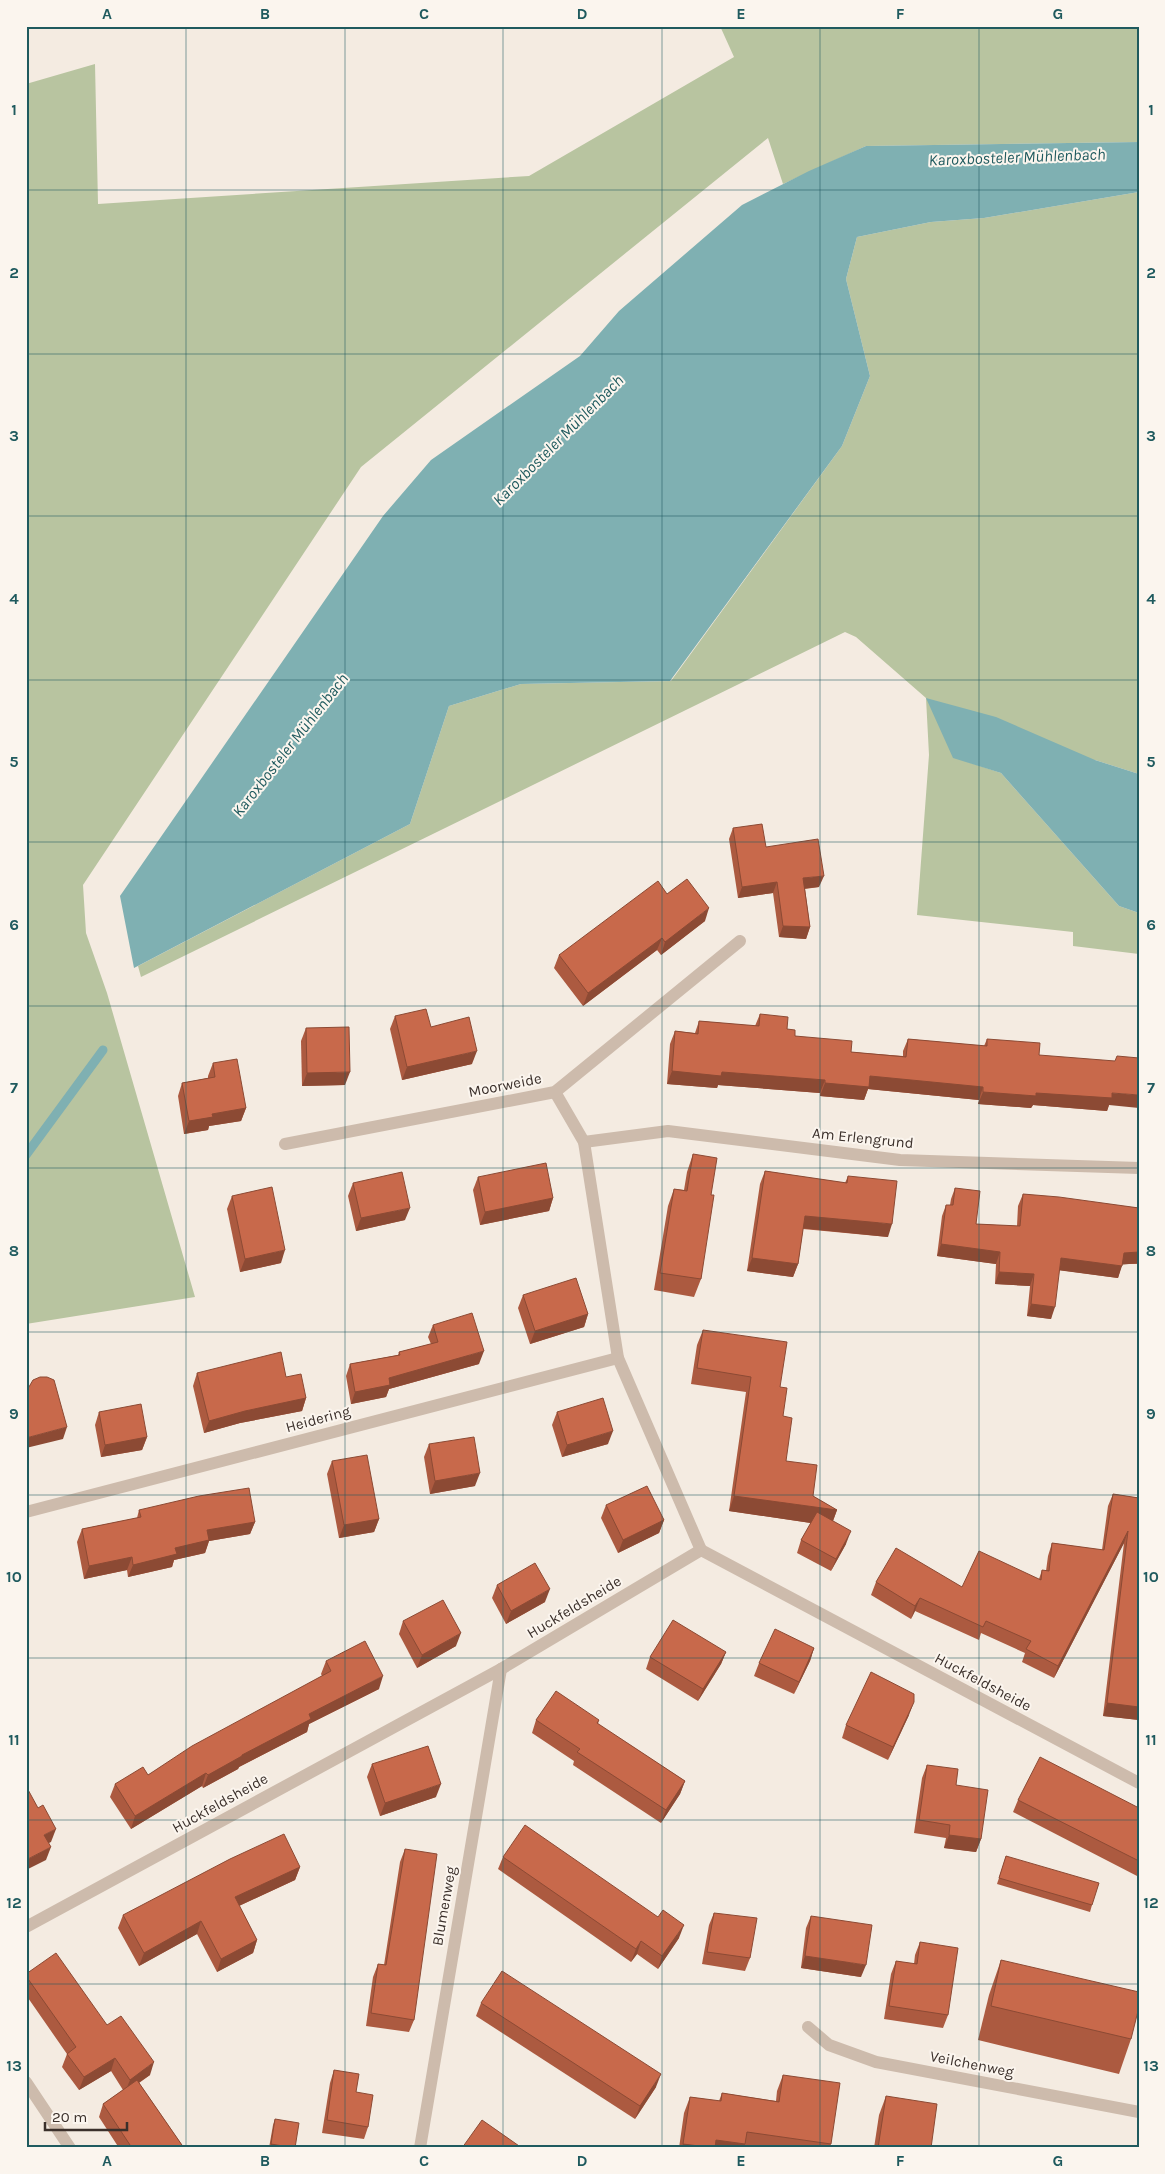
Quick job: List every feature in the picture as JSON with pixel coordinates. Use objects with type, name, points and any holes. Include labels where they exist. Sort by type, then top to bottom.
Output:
[{"type":"street","name":"Moorweide","points":[[285,1144],[555,1092],[740,941]]},
{"type":"street","points":[[555,1092],[584,1142],[618,1358],[701,1550]]},
{"type":"street","name":"Am Erlengrund","points":[[584,1142],[668,1131],[900,1160],[1139,1168]]},
{"type":"street","name":"Heidering","points":[[26,1512],[618,1358]]},
{"type":"street","name":"Huckfeldsheide","points":[[26,1927],[501,1669],[701,1550],[1139,1783]]},
{"type":"street","name":"Blumenweg","points":[[420,2148],[501,1669]]},
{"type":"street","name":"Veilchenweg","points":[[808,2027],[829,2045],[876,2062],[1139,2112]]},
{"type":"street","points":[[26,2082],[70,2148]]},
{"type":"green space","points":[[720,26],[1139,26],[1139,142],[866,146],[783,184],[768,138],[361,467],[83,885],[86,933],[107,993],[195,1297],[26,1324],[26,84],[95,64],[98,204],[529,176],[734,57]]},
{"type":"green space","points":[[1139,192],[1139,774],[1095,760],[953,757],[1001,773],[1119,906],[1139,913],[1139,954],[1073,946],[1073,932],[917,915],[929,755],[926,698],[856,637],[845,632],[141,977],[138,966],[410,824],[449,706],[521,684],[671,681],[842,446],[870,376],[846,279],[857,237],[931,222],[984,218]]},
{"type":"water","points":[[1139,142],[1139,192],[984,218],[931,222],[857,237],[846,279],[870,376],[842,446],[670,681],[521,684],[449,706],[410,824],[134,968],[120,896],[383,516],[431,460],[580,356],[619,311],[742,205],[809,171],[866,146]]},
{"type":"water","points":[[926,698],[996,717],[1095,760],[1139,774],[1139,913],[1119,906],[1001,773],[953,758]]},
{"type":"building","points":[[762,824],[766,847],[818,839],[824,876],[803,878],[810,927],[783,926],[777,882],[742,887],[733,828]]},
{"type":"building","points":[[687,879],[709,908],[665,942],[662,938],[588,993],[559,955],[658,881],[667,894]]},
{"type":"building","points":[[426,1009],[431,1027],[469,1017],[477,1051],[407,1067],[395,1016]]},
{"type":"building","points":[[760,1014],[788,1017],[787,1029],[795,1030],[795,1036],[852,1041],[851,1052],[906,1057],[908,1039],[987,1046],[987,1039],[1040,1043],[1039,1055],[1115,1061],[1117,1056],[1139,1058],[1139,1095],[1112,1093],[1112,1098],[1036,1093],[1036,1096],[983,1092],[983,1087],[870,1076],[869,1087],[825,1083],[825,1080],[722,1072],[721,1076],[672,1071],[675,1031],[698,1034],[699,1021],[759,1026]]},
{"type":"building","points":[[349,1027],[350,1072],[307,1073],[306,1028]]},
{"type":"building","points":[[237,1059],[246,1108],[212,1114],[213,1117],[189,1121],[182,1083],[215,1077],[213,1063]]},
{"type":"building","points":[[693,1154],[717,1158],[711,1195],[714,1195],[701,1279],[660,1273],[674,1189],[687,1191]]},
{"type":"building","points":[[546,1163],[553,1198],[485,1212],[478,1177]]},
{"type":"building","points":[[765,1171],[847,1183],[848,1176],[897,1181],[892,1224],[805,1216],[798,1264],[752,1258]]},
{"type":"building","points":[[402,1172],[410,1208],[361,1218],[353,1183]]},
{"type":"building","points":[[272,1187],[285,1250],[245,1259],[232,1196]]},
{"type":"building","points":[[955,1188],[980,1191],[976,1224],[1020,1226],[1023,1194],[1139,1208],[1139,1252],[1124,1253],[1122,1266],[1061,1258],[1055,1307],[1031,1304],[1034,1274],[999,1272],[1000,1252],[941,1244],[946,1205],[953,1205]]},
{"type":"building","points":[[576,1278],[588,1314],[535,1331],[523,1295]]},
{"type":"building","points":[[472,1313],[484,1351],[389,1378],[390,1385],[355,1392],[350,1364],[400,1355],[399,1352],[438,1342],[433,1325]]},
{"type":"building","points":[[703,1330],[787,1342],[780,1387],[787,1388],[783,1416],[792,1418],[786,1461],[817,1465],[813,1496],[837,1510],[734,1496],[751,1377],[697,1368]]},
{"type":"building","points":[[281,1352],[286,1377],[301,1374],[306,1398],[209,1421],[197,1373]]},
{"type":"building","points":[[40,1377],[54,1380],[67,1427],[26,1438],[26,1392],[33,1380]]},
{"type":"building","points":[[603,1398],[613,1431],[567,1445],[557,1412]]},
{"type":"building","points":[[141,1404],[147,1437],[105,1445],[99,1412]]},
{"type":"building","points":[[474,1437],[480,1473],[435,1481],[429,1444]]},
{"type":"building","points":[[367,1455],[379,1519],[344,1525],[332,1461]]},
{"type":"building","points":[[647,1486],[664,1520],[623,1540],[606,1505]]},
{"type":"building","points":[[249,1488],[255,1522],[207,1530],[209,1540],[175,1548],[177,1554],[133,1565],[132,1557],[89,1566],[82,1529],[141,1517],[139,1510],[199,1496]]},
{"type":"building","points":[[1113,1494],[1139,1498],[1139,1707],[1107,1703],[1128,1531],[1058,1666],[1026,1649],[1031,1641],[986,1621],[983,1627],[920,1598],[915,1606],[876,1582],[896,1548],[962,1587],[979,1551],[1041,1580],[1042,1570],[1049,1571],[1052,1543],[1104,1550]]},
{"type":"building","points":[[817,1512],[851,1531],[836,1559],[801,1540]]},
{"type":"building","points":[[535,1563],[550,1589],[511,1611],[497,1585]]},
{"type":"building","points":[[443,1600],[461,1633],[422,1655],[403,1621]]},
{"type":"building","points":[[673,1620],[726,1652],[703,1689],[650,1657]]},
{"type":"building","points":[[775,1629],[814,1648],[799,1682],[759,1663]]},
{"type":"building","points":[[365,1641],[383,1676],[309,1714],[311,1719],[208,1775],[206,1773],[135,1816],[115,1784],[143,1767],[148,1775],[192,1746],[331,1671],[326,1661]]},
{"type":"building","points":[[871,1672],[914,1694],[914,1702],[893,1747],[846,1725]]},
{"type":"building","points":[[556,1691],[599,1720],[597,1723],[685,1781],[666,1810],[577,1752],[580,1749],[536,1720]]},
{"type":"building","points":[[428,1746],[441,1784],[385,1803],[372,1764]]},
{"type":"building","points":[[1040,1757],[1139,1808],[1139,1861],[1018,1800]]},
{"type":"building","points":[[927,1765],[958,1769],[956,1785],[988,1790],[981,1839],[949,1835],[950,1825],[919,1820]]},
{"type":"building","points":[[26,1786],[38,1808],[43,1805],[56,1829],[44,1835],[51,1847],[26,1860]]},
{"type":"building","points":[[525,1825],[658,1917],[663,1910],[684,1925],[662,1956],[641,1941],[636,1949],[503,1857]]},
{"type":"building","points":[[284,1834],[300,1867],[235,1897],[257,1940],[221,1959],[201,1921],[144,1953],[123,1915],[230,1859]]},
{"type":"building","points":[[405,1849],[437,1854],[414,2020],[371,2013],[378,1964],[386,1965]]},
{"type":"building","points":[[1006,1856],[1099,1883],[1092,1905],[999,1878]]},
{"type":"building","points":[[714,1913],[757,1918],[750,1958],[707,1952]]},
{"type":"building","points":[[811,1916],[872,1925],[866,1965],[805,1956]]},
{"type":"building","points":[[920,1942],[958,1948],[948,2015],[889,2006],[896,1961],[917,1964]]},
{"type":"building","points":[[56,1953],[107,2025],[121,2016],[154,2062],[130,2080],[115,2058],[84,2077],[67,2054],[76,2047],[26,1976],[26,1974]]},
{"type":"building","points":[[1001,1960],[1139,1992],[1139,2007],[1131,2039],[991,2006]]},
{"type":"building","points":[[502,1971],[661,2074],[640,2106],[481,2003]]},
{"type":"building","points":[[334,2070],[359,2074],[356,2092],[373,2095],[368,2127],[327,2120]]},
{"type":"building","points":[[783,2075],[840,2083],[831,2144],[747,2132],[745,2144],[716,2140],[715,2148],[683,2144],[690,2097],[721,2101],[722,2093],[779,2102]]},
{"type":"building","points":[[137,2080],[184,2148],[132,2148],[103,2104]]},
{"type":"building","points":[[886,2096],[937,2104],[931,2148],[878,2148]]},
{"type":"building","points":[[275,2119],[299,2123],[295,2148],[271,2144]]},
{"type":"building","points":[[482,2120],[522,2148],[462,2148]]},
{"type":"waterway","name":"Karoxbosteler Mühlenbach","points":[[26,1155],[103,1050]]}]
